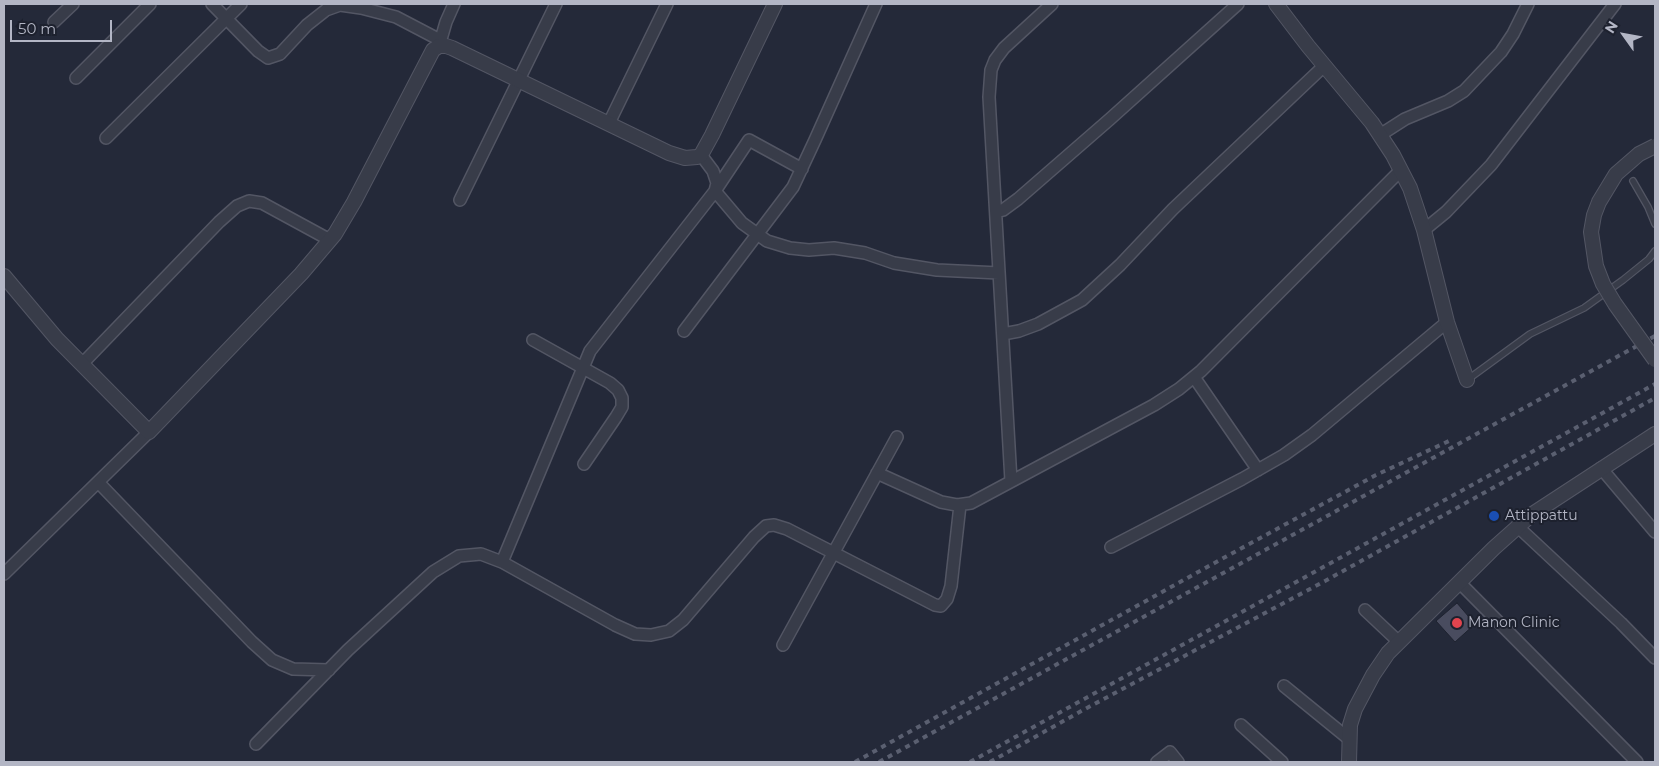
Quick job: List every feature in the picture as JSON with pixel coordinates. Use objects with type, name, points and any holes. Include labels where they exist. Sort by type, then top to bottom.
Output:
[{"type":"street","points":[[54,22],[73,4]]},
{"type":"street","points":[[76,78],[150,4]]},
{"type":"street","points":[[212,4],[258,51],[268,58],[280,54],[307,25],[326,10],[340,5],[396,16],[439,43],[670,153],[685,158],[701,155],[721,118],[775,4]]},
{"type":"street","points":[[106,138],[241,4]]},
{"type":"street","points":[[4,574],[149,432],[330,240],[354,202],[425,64],[439,43],[454,4]]},
{"type":"street","points":[[460,200],[556,4]]},
{"type":"street","points":[[609,123],[668,4]]},
{"type":"street","points":[[684,331],[793,187],[876,4]]},
{"type":"street","points":[[1011,481],[989,97],[991,70],[995,60],[1004,48],[1052,4]]},
{"type":"street","points":[[996,212],[1009,206],[1025,193],[1238,4]]},
{"type":"street","points":[[1276,4],[1324,66],[1372,123],[1401,170],[1410,188],[1424,230],[1447,322],[1467,380]]},
{"type":"street","points":[[1380,134],[1404,119],[1448,101],[1464,90],[1501,52],[1513,34],[1528,4]]},
{"type":"street","points":[[1424,230],[1446,212],[1491,165],[1616,4]]},
{"type":"street","points":[[1003,334],[1020,331],[1038,324],[1082,300],[1324,66]]},
{"type":"street","points":[[502,562],[590,351],[715,191],[749,140],[802,169]]},
{"type":"street","points":[[1655,146],[1639,154],[1616,174],[1599,202],[1591,232],[1596,266],[1603,284],[1655,360]]},
{"type":"street","points":[[701,155],[713,171],[717,183],[715,191]]},
{"type":"street","points":[[877,473],[941,502],[960,505],[971,503],[1124,422],[1160,401],[1194,377],[1401,170]]},
{"type":"street","points":[[715,191],[742,223],[767,241],[790,248],[809,250],[834,248],[865,253],[894,263],[937,270],[999,273]]},
{"type":"street","points":[[82,364],[219,222],[237,206],[249,201],[262,203],[330,240]]},
{"type":"street","points":[[4,276],[57,339],[149,432]]},
{"type":"street","points":[[1111,547],[1258,470],[1312,435],[1447,322]]},
{"type":"street","points":[[533,340],[610,383],[618,390],[622,398],[622,406],[616,418],[584,464]]},
{"type":"street","points":[[1194,377],[1258,470]]},
{"type":"street","points":[[1348,762],[1350,725],[1355,708],[1388,653],[1517,526],[1549,502],[1655,434]]},
{"type":"street","points":[[783,645],[897,437]]},
{"type":"street","points":[[1601,468],[1655,532]]},
{"type":"street","points":[[98,482],[252,642],[272,660],[293,669],[328,670]]},
{"type":"street","points":[[256,744],[348,650],[433,572],[459,556],[481,554],[502,562],[615,625],[635,634],[651,635],[668,631],[683,620],[754,537],[766,526],[774,525],[787,529],[915,596],[934,605],[941,606],[947,599],[951,586],[960,505]]},
{"type":"street","points":[[1517,526],[1621,623],[1655,658]]},
{"type":"street","points":[[1459,582],[1637,762]]},
{"type":"street","points":[[1365,610],[1399,642]]},
{"type":"street","points":[[1284,686],[1349,739]]},
{"type":"street","points":[[1241,724],[1282,762]]},
{"type":"street","points":[[1157,762],[1170,752],[1178,762]]},
{"type":"lane","points":[[1633,181],[1648,207],[1655,224]]},
{"type":"lane","points":[[1467,380],[1530,334],[1584,308],[1623,280],[1649,259],[1655,251]]},
{"type":"building","points":[[1457,603],[1475,624],[1455,642],[1436,621]]},
{"type":"railway","points":[[879,762],[1655,336]]},
{"type":"railway","points":[[970,762],[1655,384]]},
{"type":"railway","points":[[990,762],[1325,581],[1655,398]]},
{"type":"railway","points":[[855,762],[1376,475],[1451,440]]},
{"type":"place","name":"Attippattu","points":[[1494,516]]},
{"type":"place","name":"Manon Clinic","points":[[1457,623]]}]
